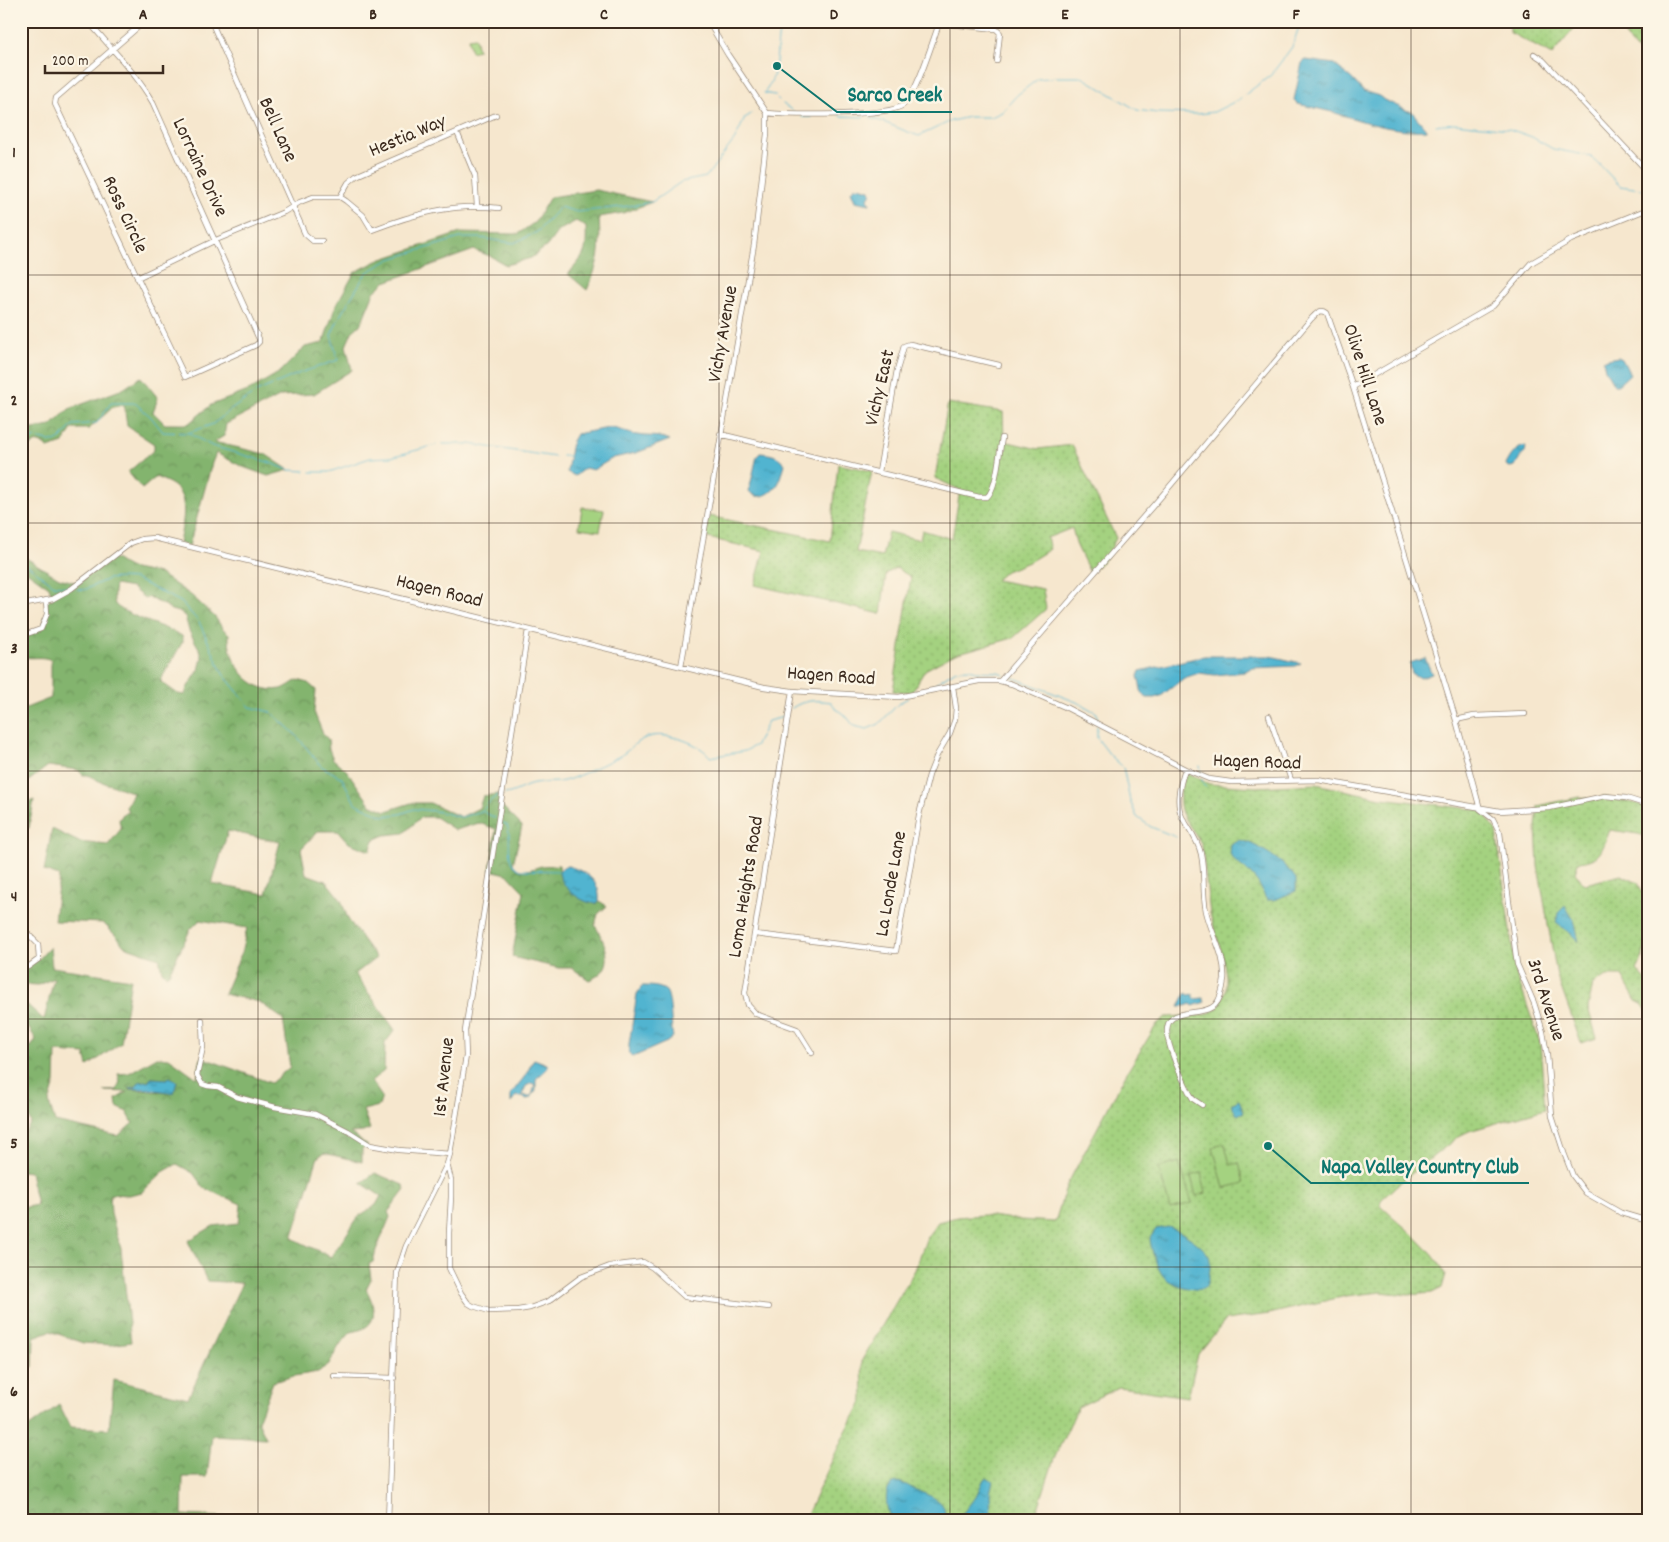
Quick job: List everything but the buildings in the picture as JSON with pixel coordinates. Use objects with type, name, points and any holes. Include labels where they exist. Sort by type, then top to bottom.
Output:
[{"type":"street","name":"Lorraine Drive","points":[[88,21],[143,85],[150,98],[216,240],[259,342]]},
{"type":"street","name":"Ross Circle","points":[[145,21],[56,98],[54,104],[185,377],[259,342]]},
{"type":"street","name":"Bell Lane","points":[[212,21],[293,206],[309,238],[313,241],[322,241]]},
{"type":"street","points":[[708,21],[728,55],[767,113],[879,112],[900,107],[915,90],[940,22],[996,29],[1000,33],[997,61]]},
{"type":"street","points":[[1534,54],[1543,60],[1648,172]]},
{"type":"street","name":"Vichy Avenue","points":[[681,667],[720,434],[730,394],[754,245],[767,134],[767,113]]},
{"type":"street","name":"Hestia Way","points":[[340,197],[348,182],[356,176],[496,116]]},
{"type":"street","points":[[457,132],[474,176],[476,206]]},
{"type":"street","points":[[137,278],[216,240],[284,212],[313,197],[340,197],[352,204],[363,214],[372,230],[425,212],[476,206],[499,208]]},
{"type":"street","points":[[1353,387],[1493,306],[1531,263],[1571,240],[1648,209]]},
{"type":"street","name":"Olive Hill Lane","points":[[1000,681],[1168,488],[1311,319],[1323,310],[1329,316],[1353,387],[1456,720],[1480,809]]},
{"type":"street","name":"Vichy East","points":[[879,472],[897,370],[904,346],[910,344],[999,365]]},
{"type":"street","points":[[720,434],[979,497],[987,497],[990,494],[1002,438]]},
{"type":"street","name":"Hagen Road","points":[[21,605],[53,600],[131,543],[142,538],[154,538],[764,687],[792,691],[898,697],[979,682],[1000,681],[1012,684],[1065,707],[1206,778],[1231,782],[1291,780],[1336,782],[1480,809],[1500,811],[1549,808],[1605,796],[1626,798],[1648,805]]},
{"type":"street","points":[[21,636],[41,629],[47,614],[46,600]]},
{"type":"street","name":"1st Avenue","points":[[388,1521],[397,1273],[406,1246],[447,1164],[450,1154],[466,1056],[465,1031],[528,630]]},
{"type":"street","name":"La Londe Lane","points":[[755,934],[896,951],[919,815],[929,775],[937,755],[950,733],[954,719],[956,708],[953,687]]},
{"type":"street","name":"Loma Heights Road","points":[[792,691],[745,993],[748,1005],[756,1014],[797,1029],[812,1052]]},
{"type":"street","points":[[1456,720],[1474,716],[1526,714]]},
{"type":"street","points":[[1270,716],[1291,780]]},
{"type":"street","points":[[1185,769],[1180,787],[1179,804],[1182,818],[1194,836],[1201,853],[1206,911],[1222,958],[1224,979],[1219,998],[1214,1006],[1204,1011],[1177,1016],[1169,1023],[1167,1035],[1189,1092],[1193,1099],[1202,1105]]},
{"type":"street","name":"3rd Avenue","points":[[1480,809],[1493,819],[1500,833],[1516,959],[1520,974],[1534,1003],[1543,1032],[1547,1055],[1552,1116],[1573,1176],[1586,1193],[1621,1213],[1648,1221]]},
{"type":"street","points":[[21,968],[28,967],[39,959],[38,944],[24,930]]},
{"type":"street","points":[[202,1020],[203,1047],[197,1072],[198,1079],[202,1084],[218,1087],[242,1098],[275,1107],[316,1114],[370,1145],[400,1150],[450,1154]]},
{"type":"street","points":[[447,1164],[451,1180],[449,1268],[468,1304],[489,1311],[530,1308],[549,1301],[581,1277],[610,1266],[643,1262],[653,1268],[685,1297],[769,1307]]},
{"type":"street","points":[[334,1376],[394,1378]]},
{"type":"green space","points":[[1510,21],[1580,21],[1552,55],[1509,32]]},
{"type":"green space","points":[[1592,21],[1648,21],[1648,64],[1624,34]]},
{"type":"green space","points":[[475,37],[478,50],[471,52],[468,38]]},
{"type":"green space","points":[[596,190],[652,202],[623,213],[599,217],[599,255],[587,290],[568,274],[584,253],[586,243],[586,227],[576,221],[558,231],[547,246],[531,258],[506,265],[474,250],[385,282],[374,292],[361,324],[352,332],[346,346],[352,370],[314,394],[281,396],[226,424],[224,436],[214,442],[265,454],[289,470],[268,476],[243,467],[216,453],[189,546],[179,543],[184,513],[179,491],[174,486],[156,477],[142,489],[128,472],[154,450],[154,444],[127,426],[124,405],[113,407],[89,429],[72,429],[63,443],[48,448],[40,442],[21,451],[21,431],[51,426],[69,409],[123,389],[141,377],[158,398],[153,412],[165,424],[188,424],[211,405],[248,391],[280,372],[305,347],[323,343],[336,305],[355,272],[379,260],[460,233],[518,234],[535,222],[550,197]]},
{"type":"green space","points":[[948,403],[1003,412],[1004,441],[1038,449],[1072,445],[1116,538],[1107,557],[1090,573],[1077,546],[1072,528],[1047,538],[1050,549],[1029,562],[1006,571],[996,580],[1043,589],[1046,609],[1013,638],[955,654],[925,670],[912,692],[893,691],[911,577],[896,568],[886,574],[881,614],[755,585],[764,551],[704,537],[709,516],[830,541],[838,464],[872,471],[856,552],[882,557],[888,532],[920,540],[922,530],[952,539],[960,490],[935,478]]},
{"type":"green space","points":[[582,507],[604,510],[600,531],[579,528]]},
{"type":"green space","points":[[21,555],[59,578],[78,583],[112,557],[129,568],[160,574],[192,596],[215,617],[229,634],[229,644],[237,665],[251,681],[260,687],[281,689],[298,680],[308,683],[316,690],[314,712],[323,734],[328,739],[333,759],[347,771],[370,804],[386,811],[411,803],[430,803],[461,817],[479,808],[483,796],[499,794],[500,804],[522,826],[513,864],[516,868],[526,870],[542,866],[559,865],[565,885],[595,904],[599,901],[607,906],[598,914],[595,925],[606,948],[607,963],[604,970],[589,980],[572,968],[559,968],[512,957],[524,892],[507,874],[490,870],[496,829],[479,823],[455,830],[435,817],[421,817],[404,833],[385,835],[374,840],[370,851],[349,843],[338,831],[318,831],[301,849],[306,874],[326,881],[341,900],[348,919],[376,958],[355,974],[395,1030],[385,1043],[384,1071],[371,1081],[382,1097],[379,1106],[363,1110],[370,1129],[363,1132],[350,1133],[368,1146],[362,1149],[362,1162],[324,1153],[318,1157],[292,1238],[331,1257],[359,1216],[376,1205],[381,1196],[361,1183],[375,1173],[403,1185],[405,1190],[388,1212],[390,1217],[373,1262],[369,1264],[371,1279],[366,1289],[370,1296],[373,1310],[371,1322],[360,1330],[351,1332],[339,1346],[329,1364],[318,1372],[273,1382],[258,1421],[266,1438],[212,1435],[207,1477],[183,1477],[182,1515],[226,1517],[226,1521],[21,1521],[21,1433],[59,1405],[70,1427],[109,1429],[114,1380],[188,1398],[242,1283],[207,1281],[188,1241],[213,1226],[239,1223],[241,1204],[204,1188],[193,1173],[177,1164],[163,1172],[142,1192],[129,1195],[110,1194],[111,1214],[121,1249],[131,1342],[111,1345],[83,1343],[50,1331],[34,1337],[33,1367],[21,1365],[21,1208],[37,1205],[30,1172],[21,1171],[21,1137],[31,1123],[21,1096],[21,1042],[31,1047],[36,1039],[21,1017],[21,999],[44,1020],[54,978],[38,985],[21,984],[21,968],[39,959],[50,947],[52,967],[131,979],[121,1043],[88,1066],[85,1054],[56,1052],[55,1083],[49,1103],[55,1122],[118,1136],[133,1123],[127,1112],[117,1107],[116,1099],[127,1092],[103,1091],[117,1090],[120,1081],[118,1074],[129,1073],[157,1057],[169,1058],[197,1078],[201,1057],[271,1083],[290,1067],[283,1019],[259,1002],[224,994],[241,954],[247,928],[200,920],[190,930],[169,973],[166,975],[162,971],[159,958],[124,946],[103,923],[54,921],[59,876],[44,871],[52,829],[79,842],[108,845],[121,829],[119,820],[123,814],[128,812],[126,807],[133,793],[88,775],[83,775],[78,770],[48,766],[21,787],[21,710],[51,698],[51,660],[21,656],[21,636],[41,629],[47,614],[46,600],[53,599],[49,587],[25,570],[21,570]],"holes":[[[115,585],[132,588],[145,599],[149,597],[185,616],[189,631],[200,650],[202,658],[199,670],[187,688],[185,695],[178,694],[161,682],[183,641],[182,636],[119,608],[114,602]],[[228,831],[280,842],[266,894],[212,884]],[[170,1077],[177,1081],[174,1093],[129,1089],[149,1081],[151,1078],[167,1079]]]},
{"type":"green space","points":[[1187,773],[1209,784],[1256,787],[1316,784],[1381,798],[1480,810],[1484,813],[1496,831],[1516,973],[1540,1043],[1545,1109],[1469,1131],[1459,1136],[1381,1200],[1381,1206],[1425,1246],[1440,1264],[1446,1274],[1442,1288],[1432,1293],[1408,1295],[1381,1292],[1346,1296],[1269,1314],[1226,1320],[1198,1354],[1188,1397],[1119,1387],[1078,1407],[1054,1459],[1034,1521],[804,1521],[844,1435],[863,1400],[862,1360],[915,1270],[927,1237],[938,1222],[957,1217],[983,1215],[1055,1222],[1066,1187],[1126,1074],[1157,1024],[1166,1017],[1204,1015],[1218,1008],[1226,990],[1226,976],[1223,957],[1210,914],[1202,846],[1182,814],[1180,796],[1182,784]]},
{"type":"green space","points":[[1579,797],[1598,800],[1603,797],[1638,804],[1648,808],[1648,837],[1610,830],[1600,853],[1592,859],[1578,862],[1575,873],[1585,884],[1621,875],[1638,883],[1647,902],[1649,912],[1645,947],[1637,970],[1648,983],[1648,1012],[1642,1004],[1636,1001],[1622,976],[1606,976],[1593,984],[1588,1008],[1597,1038],[1581,1043],[1557,976],[1538,866],[1536,827],[1538,806]]},
{"type":"green space","points":[[34,800],[29,828],[21,831],[21,805]]},
{"type":"green space","points":[[1225,1144],[1230,1165],[1239,1163],[1244,1183],[1224,1188],[1213,1147]]},
{"type":"green space","points":[[1179,1162],[1192,1203],[1170,1209],[1159,1168]]},
{"type":"green space","points":[[1201,1173],[1206,1193],[1196,1196],[1191,1176]]},
{"type":"water","points":[[1306,60],[1334,64],[1363,91],[1379,96],[1413,113],[1427,130],[1390,128],[1298,104],[1294,100],[1302,63]]},
{"type":"water","points":[[859,187],[870,190],[871,193],[868,198],[870,204],[855,201],[851,191]]},
{"type":"water","points":[[1618,357],[1622,359],[1630,374],[1618,385],[1614,385],[1605,369],[1603,360]]},
{"type":"water","points":[[609,428],[641,436],[670,440],[636,453],[613,458],[593,470],[585,468],[575,476],[567,472],[572,441],[576,434]]},
{"type":"water","points":[[1526,446],[1525,453],[1520,457],[1515,466],[1510,467],[1506,465],[1516,450]]},
{"type":"water","points":[[760,453],[774,456],[785,464],[775,488],[768,494],[756,496],[749,491],[757,456]]},
{"type":"water","points":[[1204,656],[1270,656],[1301,663],[1296,666],[1251,668],[1244,672],[1215,675],[1199,673],[1184,678],[1161,696],[1147,698],[1142,694],[1138,676],[1140,671]]},
{"type":"water","points":[[1425,658],[1432,674],[1421,678],[1412,674],[1410,663]]},
{"type":"water","points":[[1240,840],[1263,850],[1286,867],[1296,879],[1296,891],[1274,900],[1267,900],[1257,881],[1230,854],[1231,845]]},
{"type":"water","points":[[568,866],[586,874],[595,882],[599,894],[599,901],[597,903],[591,903],[579,898],[567,888],[559,871],[563,867]]},
{"type":"water","points":[[1565,906],[1574,920],[1579,942],[1556,923],[1558,913]]},
{"type":"water","points":[[642,986],[658,987],[664,989],[668,994],[673,1037],[667,1042],[633,1057],[629,1052],[629,1044],[637,994]]},
{"type":"water","points":[[1186,993],[1189,995],[1193,994],[1195,999],[1203,998],[1205,1002],[1193,1006],[1191,1004],[1179,1006]]},
{"type":"water","points":[[534,1059],[547,1064],[548,1068],[536,1079],[536,1090],[531,1098],[522,1097],[524,1095],[528,1097],[532,1095],[535,1085],[532,1083],[526,1086],[521,1097],[516,1096],[511,1103],[511,1094],[525,1076]]},
{"type":"water","points":[[170,1077],[177,1081],[174,1093],[128,1088],[136,1087],[139,1082],[148,1082],[151,1078],[166,1079]]},
{"type":"water","points":[[1239,1100],[1244,1112],[1237,1115],[1231,1104]]},
{"type":"water","points":[[1168,1227],[1191,1238],[1209,1256],[1209,1278],[1203,1289],[1178,1285],[1162,1275],[1153,1253],[1150,1238],[1156,1229]]},
{"type":"water","points":[[987,1477],[993,1481],[990,1493],[991,1521],[957,1521],[976,1496],[984,1479]]},
{"type":"water","points":[[896,1482],[903,1483],[941,1503],[945,1513],[943,1520],[891,1521],[886,1500],[888,1489]]},
{"type":"waterway","points":[[779,100],[774,95],[764,93],[770,85],[773,76],[779,30],[782,21]]},
{"type":"waterway","points":[[870,118],[919,136],[951,121],[969,117],[991,117],[1002,112],[1017,95],[1038,79],[1056,77],[1082,77],[1137,110],[1157,113],[1197,114],[1214,112],[1238,100],[1271,75],[1292,47],[1299,27]]},
{"type":"waterway","points":[[783,104],[793,111]]},
{"type":"waterway","points":[[21,445],[35,438],[54,442],[60,439],[73,425],[97,423],[111,403],[135,403],[151,417],[163,432],[188,433],[213,424],[256,392],[300,373],[338,360],[331,335],[340,316],[366,273],[390,259],[460,238],[480,238],[514,243],[537,232],[560,207],[577,212],[652,202],[681,182],[706,177],[735,139],[745,118],[751,114]]},
{"type":"waterway","points":[[840,116],[864,117]]},
{"type":"waterway","points":[[802,117],[811,117]]},
{"type":"waterway","points":[[1436,125],[1455,123],[1509,129],[1532,137],[1553,149],[1590,156],[1620,186],[1648,190]]},
{"type":"waterway","points":[[190,434],[212,446],[289,470],[305,471]]},
{"type":"waterway","points":[[442,444],[469,444],[555,457]]},
{"type":"waterway","points":[[311,472],[329,472],[370,458],[391,457],[436,445]]},
{"type":"waterway","points":[[562,456],[570,456]]},
{"type":"waterway","points":[[21,563],[26,564],[54,585],[68,587]]},
{"type":"waterway","points":[[77,589],[84,590],[108,579],[135,579],[181,602],[199,622],[223,674],[250,707],[271,712],[296,735],[321,766],[342,778],[355,803],[383,816],[400,814],[414,809],[435,811],[461,817],[482,811],[495,818]]},
{"type":"waterway","points":[[925,690],[956,670],[969,669],[1003,674]]},
{"type":"waterway","points":[[1009,676],[1079,703],[1097,713],[1097,719]]},
{"type":"waterway","points":[[792,708],[801,703],[811,701],[831,702],[854,726],[867,729],[879,724],[899,703],[908,698]]},
{"type":"waterway","points":[[505,794],[534,784],[561,782],[570,779],[620,756],[638,742],[652,736],[659,735],[684,740],[699,747],[710,757],[745,751],[756,745],[768,721],[780,718],[786,713]]},
{"type":"waterway","points":[[1097,726],[1097,738],[1110,755],[1123,767],[1130,801],[1137,817],[1151,827],[1176,837]]},
{"type":"waterway","points":[[1200,766],[1201,773]]},
{"type":"waterway","points":[[1202,779],[1203,785],[1206,787]]},
{"type":"waterway","points":[[482,811],[499,794]]},
{"type":"waterway","points":[[501,822],[507,825],[509,831],[510,856],[515,866],[520,870],[559,871]]},
{"type":"place","name":"Sarco Creek","points":[[777,66]]},
{"type":"place","name":"Napa Valley Country Club","points":[[1268,1146]]}]
